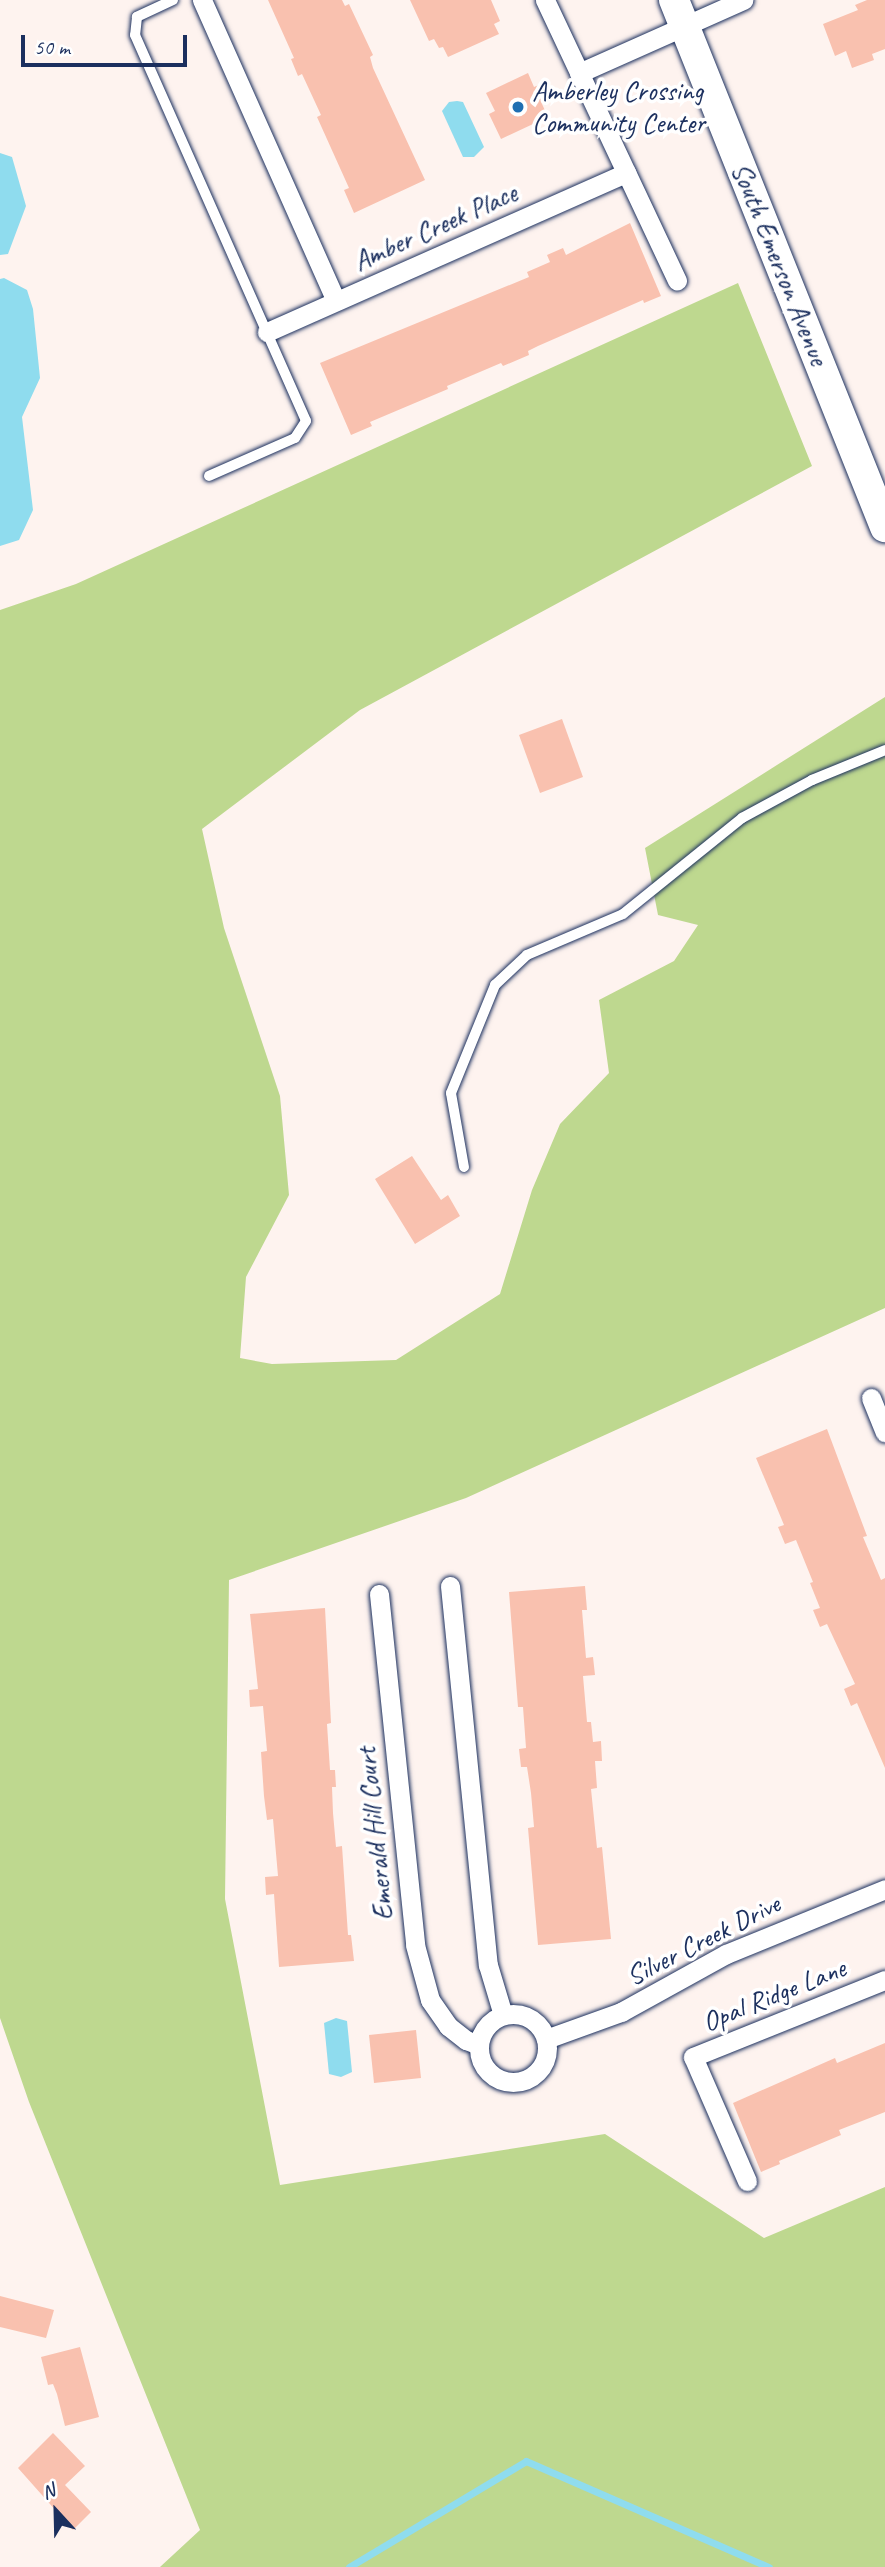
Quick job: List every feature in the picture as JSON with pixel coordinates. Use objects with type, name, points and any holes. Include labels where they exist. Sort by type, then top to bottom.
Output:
[{"type":"main road","name":"South Emerson Avenue","points":[[679,12],[885,527]]},
{"type":"street","points":[[202,0],[336,301]]},
{"type":"street","points":[[545,0],[677,281]]},
{"type":"street","points":[[579,73],[679,12],[743,0]]},
{"type":"street","name":"Amber Creek Place","points":[[267,332],[626,173]]},
{"type":"street","points":[[871,1398],[885,1432]]},
{"type":"street","points":[[450,1586],[488,1965],[503,2015]]},
{"type":"street","name":"Emerald Hill Court","points":[[379,1594],[415,1945],[430,2000],[448,2026],[466,2040],[479,2045]]},
{"type":"street","name":"Silver Creek Drive","points":[[547,2039],[621,2012],[726,1954],[885,1889]]},
{"type":"street","name":"Opal Ridge Lane","points":[[747,2181],[693,2057],[885,1980]]},
{"type":"street","points":[[514,2013],[534,2020],[547,2039],[545,2060],[539,2070],[521,2081],[510,2082],[490,2074],[483,2065],[479,2045],[486,2026],[503,2015],[514,2013]]},
{"type":"lane","points":[[173,0],[137,17],[135,35],[306,421],[295,438],[208,476]]},
{"type":"lane","points":[[464,1167],[452,1093],[495,985],[527,955],[623,914],[742,818],[813,780],[885,750]]},
{"type":"green space","points":[[738,283],[812,466],[360,710],[202,829],[224,928],[280,1096],[289,1195],[246,1277],[240,1358],[272,1364],[396,1360],[500,1294],[532,1190],[560,1124],[609,1073],[599,1000],[674,961],[698,925],[658,915],[645,848],[885,697],[885,1308],[466,1498],[229,1580],[225,1899],[280,2185],[605,2134],[764,2238],[885,2187],[885,2567],[160,2567],[200,2530],[29,2102],[0,2018],[0,610],[76,584]]},
{"type":"water","points":[[449,102],[463,102],[484,147],[474,157],[463,157],[442,111]]},
{"type":"water","points":[[0,153],[12,157],[26,206],[8,254],[0,255]]},
{"type":"water","points":[[4,278],[27,290],[33,309],[40,378],[22,417],[33,510],[19,540],[0,546],[0,279]]},
{"type":"water","points":[[336,2018],[347,2021],[352,2072],[341,2077],[329,2074],[324,2023]]},
{"type":"building","points":[[268,0],[342,0],[345,6],[349,4],[373,55],[370,57],[373,68],[425,180],[354,213],[344,190],[349,188],[317,117],[321,115],[302,74],[298,76],[291,59],[294,58]]},
{"type":"building","points":[[410,0],[491,0],[500,21],[494,24],[499,34],[448,57],[443,47],[439,48],[434,39],[429,41]]},
{"type":"building","points":[[867,0],[885,0],[885,49],[872,54],[874,60],[852,68],[846,51],[835,56],[823,24],[858,10],[855,5]]},
{"type":"building","name":"Amberley Crossing Community Center","points":[[528,73],[534,87],[541,84],[549,101],[542,104],[548,117],[501,139],[489,114],[495,111],[486,93]]},
{"type":"building","points":[[630,223],[661,296],[644,303],[643,300],[538,346],[528,351],[529,355],[503,366],[501,363],[447,386],[448,389],[370,422],[372,426],[351,435],[320,363],[529,277],[527,272],[550,262],[547,255],[563,248],[566,255]]},
{"type":"building","points":[[562,719],[583,777],[540,793],[519,735]]},
{"type":"building","points":[[412,1156],[441,1200],[448,1195],[460,1216],[415,1244],[375,1179]]},
{"type":"building","points":[[827,1429],[867,1536],[863,1537],[881,1580],[885,1578],[885,1768],[857,1703],[851,1706],[844,1689],[855,1684],[827,1624],[820,1627],[813,1610],[820,1608],[810,1583],[813,1582],[796,1540],[785,1544],[778,1527],[784,1525],[756,1458]]},
{"type":"building","points":[[585,1586],[587,1610],[582,1610],[586,1658],[593,1657],[595,1675],[583,1676],[587,1722],[591,1722],[593,1742],[601,1741],[602,1761],[595,1761],[597,1788],[591,1789],[597,1848],[602,1847],[611,1939],[538,1945],[528,1828],[534,1827],[527,1767],[521,1767],[519,1749],[526,1748],[523,1707],[518,1707],[509,1592]]},
{"type":"building","points":[[325,1608],[331,1723],[327,1724],[330,1770],[335,1770],[336,1787],[332,1787],[333,1813],[336,1847],[342,1846],[348,1935],[351,1935],[354,1961],[279,1967],[274,1894],[266,1895],[265,1877],[278,1876],[273,1819],[267,1820],[264,1796],[261,1752],[267,1751],[263,1706],[250,1707],[249,1690],[258,1689],[250,1614]]},
{"type":"building","points":[[416,2030],[421,2078],[374,2083],[369,2035]]},
{"type":"building","points":[[885,2043],[885,2112],[839,2130],[841,2135],[779,2161],[780,2164],[761,2172],[733,2103],[835,2058],[837,2063]]},
{"type":"building","points":[[0,2296],[54,2310],[46,2338],[0,2327]]},
{"type":"building","points":[[80,2347],[99,2417],[65,2426],[57,2394],[53,2384],[48,2385],[41,2357]]},
{"type":"building","points":[[53,2433],[85,2466],[65,2485],[91,2512],[73,2530],[18,2468]]},
{"type":"waterway","points":[[349,2567],[526,2461],[769,2567]]},
{"type":"place","name":"Amberley Crossing Community Center","points":[[518,107]]}]
